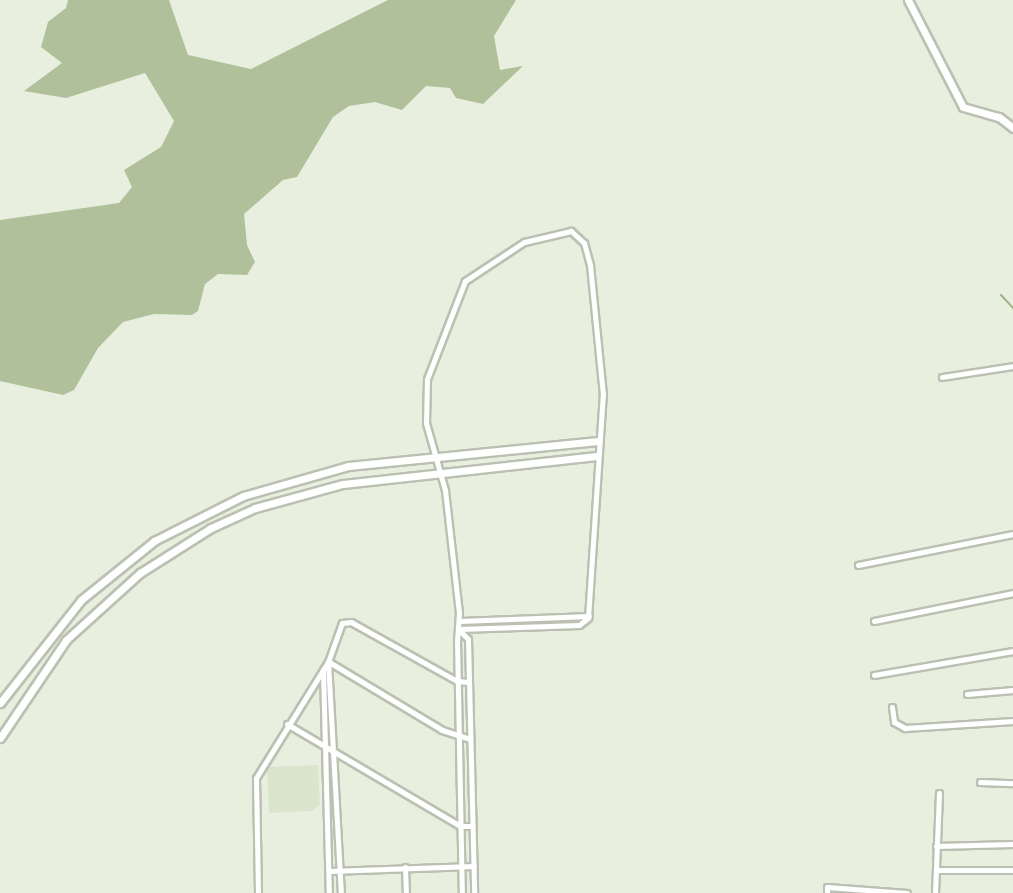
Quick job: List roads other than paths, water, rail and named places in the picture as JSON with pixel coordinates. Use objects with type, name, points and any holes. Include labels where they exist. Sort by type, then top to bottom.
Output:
[{"type":"street","points":[[908,0],[963,107],[999,117],[1013,128]]},
{"type":"street","points":[[459,630],[582,625],[589,616],[596,456],[603,395],[590,265],[582,239],[562,229],[519,244],[461,288],[427,379],[426,423],[441,473],[460,621],[459,630],[457,681],[462,893]]},
{"type":"street","points":[[942,377],[1013,366]]},
{"type":"street","points":[[0,703],[81,600],[154,541],[195,517],[321,470],[598,441]]},
{"type":"street","points":[[0,738],[66,640],[140,573],[175,550],[255,508],[343,484],[596,456]]},
{"type":"street","points":[[858,565],[1013,534]]},
{"type":"street","points":[[874,621],[1013,593]]},
{"type":"street","points":[[460,621],[589,616]]},
{"type":"street","points":[[517,619],[517,627]]},
{"type":"street","points":[[258,893],[256,778],[287,724],[327,667],[342,623],[351,622],[457,681],[469,682]]},
{"type":"street","points":[[459,630],[468,637],[474,893]]},
{"type":"street","points":[[874,675],[1013,651]]},
{"type":"street","points":[[327,667],[459,738],[470,739]]},
{"type":"street","points":[[327,667],[325,747],[329,893]]},
{"type":"street","points":[[327,667],[341,893]]},
{"type":"street","points":[[967,694],[1013,690]]},
{"type":"street","points":[[892,707],[894,722],[905,728],[1013,721]]},
{"type":"street","points":[[287,724],[460,826],[472,826]]},
{"type":"street","points":[[980,782],[1013,783]]},
{"type":"street","points":[[935,893],[939,793]]},
{"type":"street","points":[[936,846],[1013,844]]},
{"type":"street","points":[[329,871],[474,866]]},
{"type":"street","points":[[405,867],[406,893]]},
{"type":"street","points":[[936,870],[1013,870]]},
{"type":"street","points":[[827,893],[827,887],[907,893]]},
{"type":"waterway","points":[[1001,295],[1013,308]]}]
